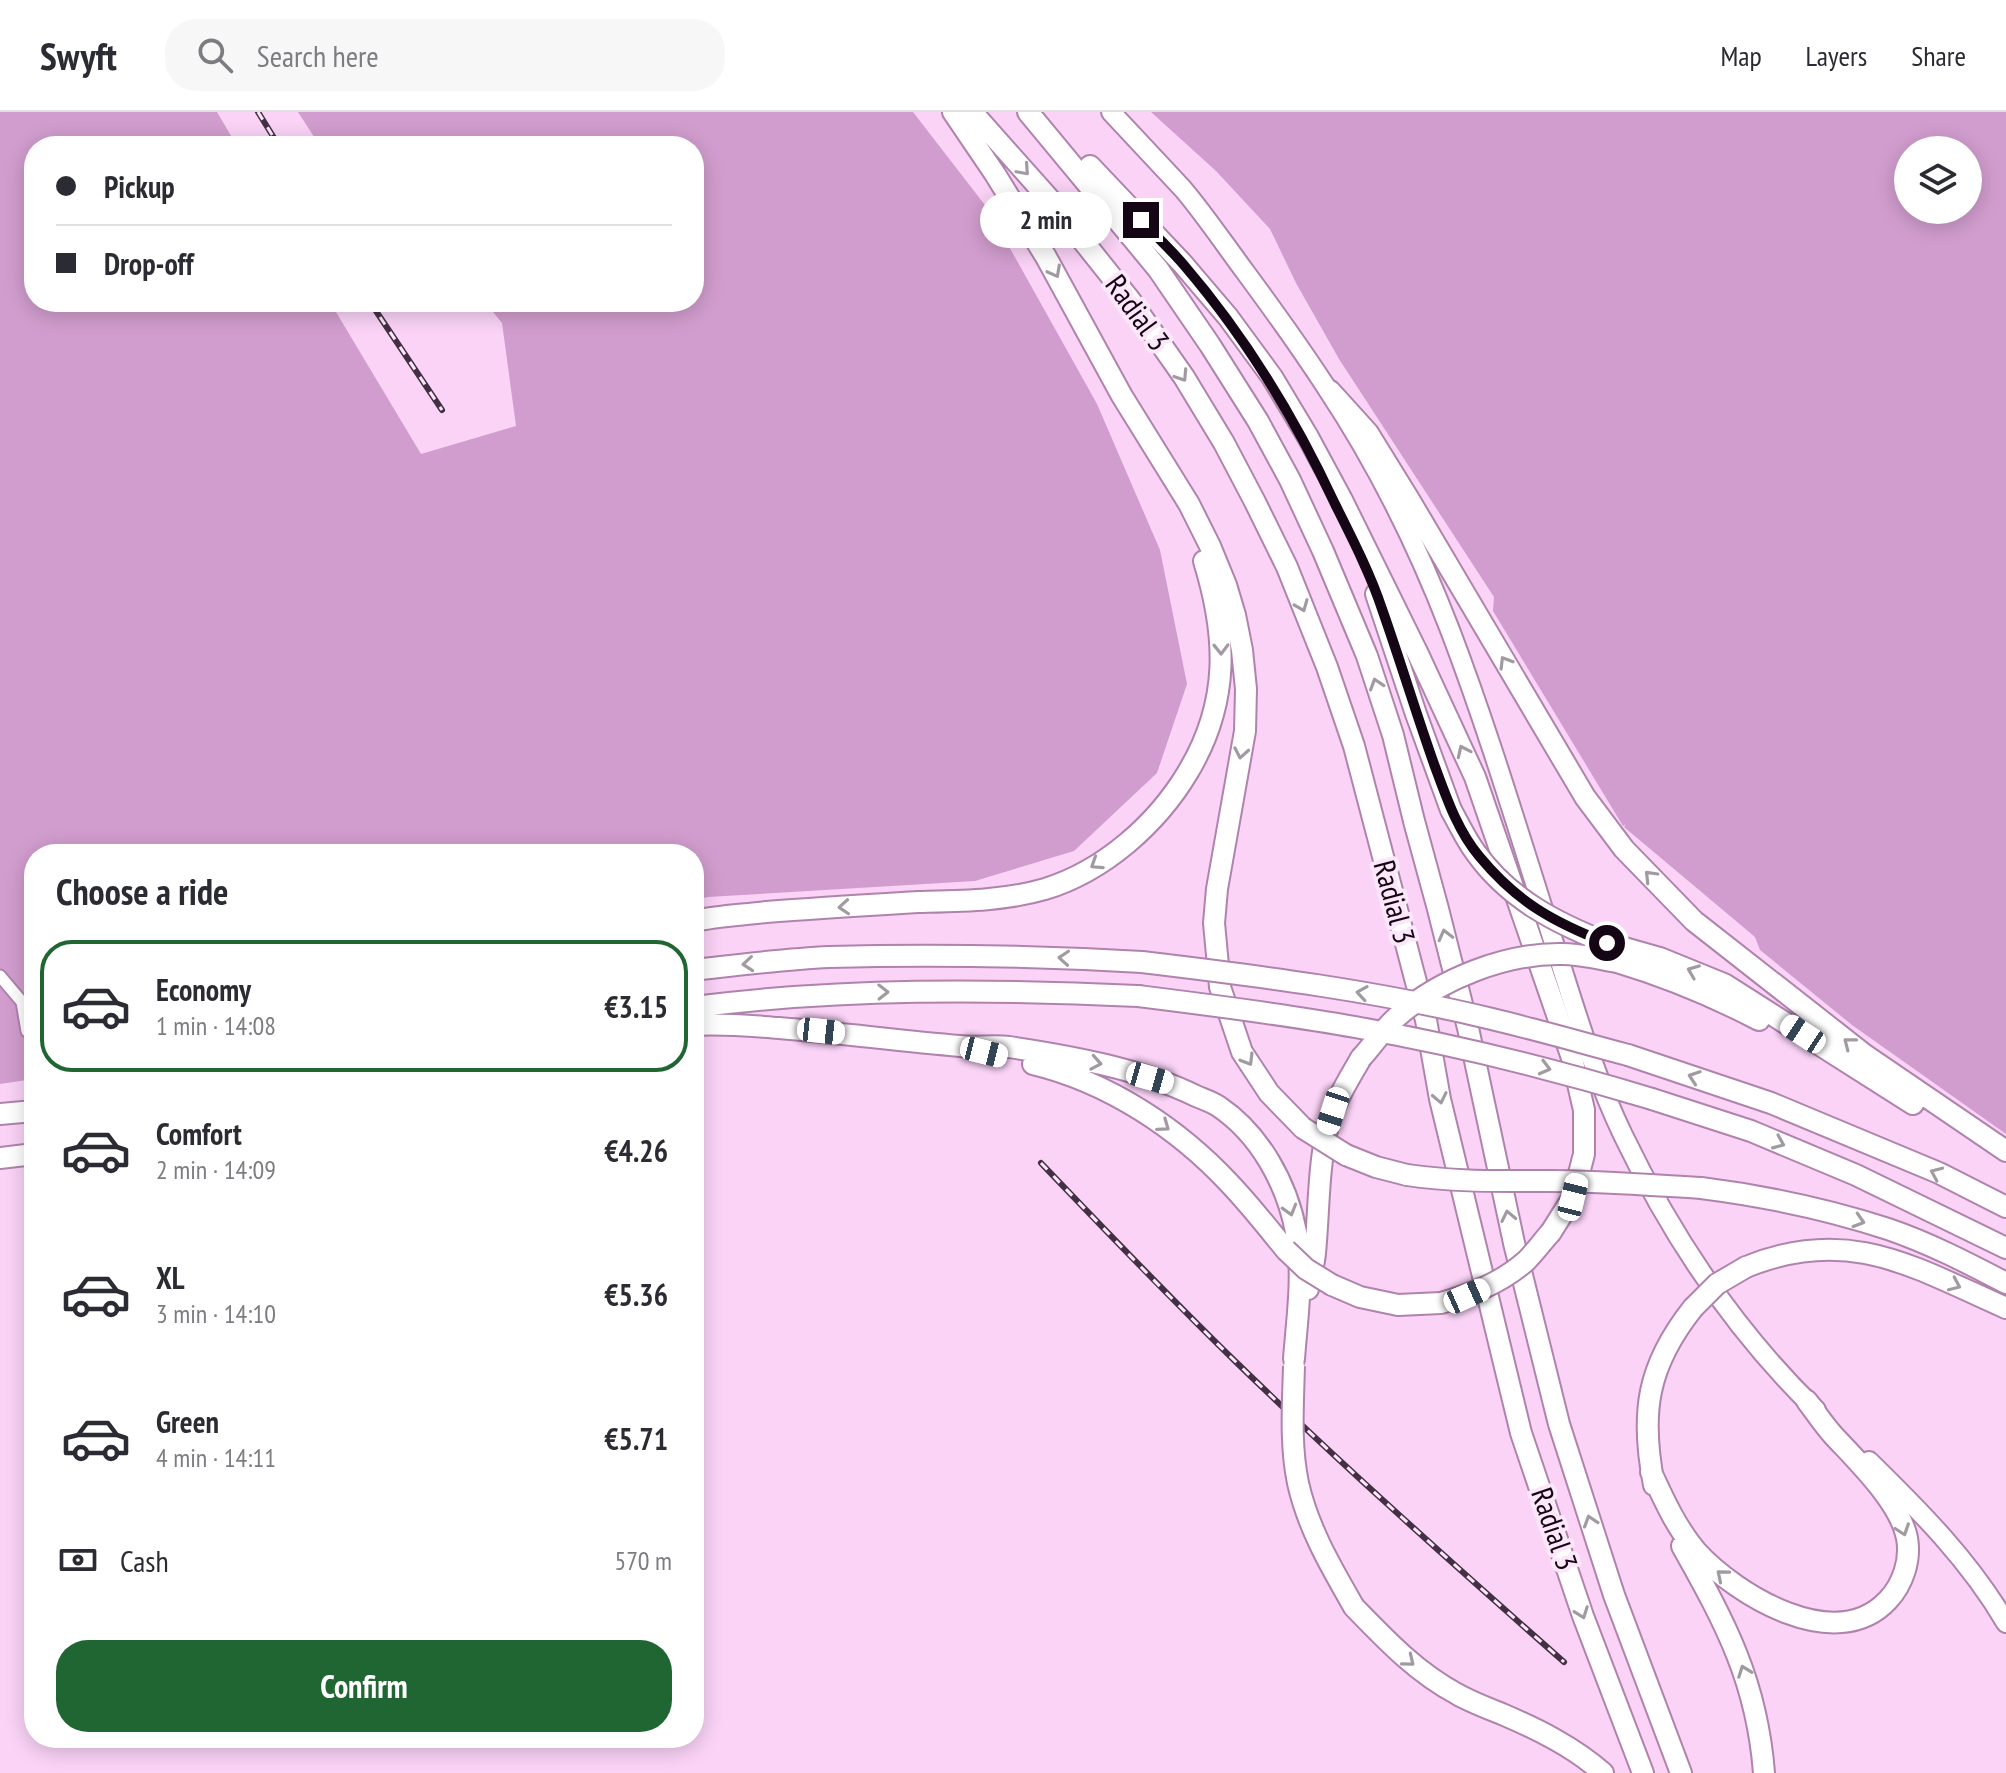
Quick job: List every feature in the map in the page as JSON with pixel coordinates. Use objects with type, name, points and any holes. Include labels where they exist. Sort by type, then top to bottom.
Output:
[{"type":"highway","points":[[704,920],[801,909],[1003,898],[1045,889],[1095,866],[1155,816],[1186,775],[1210,722],[1221,665],[1221,637],[1213,591],[1192,528],[1046,257],[953,112]]},
{"type":"highway","name":"Radial 3","points":[[972,112],[1052,202],[1130,300],[1184,377],[1224,443],[1287,567],[1327,667],[1354,746],[1426,1020],[1440,1099],[1521,1433],[1583,1616],[1643,1773]]},
{"type":"highway","name":"Radial 3","points":[[1028,112],[1158,269],[1258,421],[1323,551],[1367,656],[1393,735],[1468,1028],[1514,1243],[1559,1424],[1614,1595],[1681,1773]]},
{"type":"highway","points":[[963,1047],[1055,1069],[1141,1110],[1186,1143],[1229,1183],[1306,1269],[1360,1297],[1398,1305],[1441,1303],[1467,1296],[1494,1284],[1526,1261],[1551,1232],[1573,1197],[1584,1154],[1584,1110],[1572,1058],[1475,777],[1342,500],[1308,437],[1250,345],[1182,263],[1038,112]]},
{"type":"highway","points":[[1182,263],[1268,379],[1336,504],[1381,606],[1451,810],[1476,854],[1536,910],[1566,927],[1660,958],[1724,984],[2006,1161]]},
{"type":"highway","points":[[1330,391],[1368,433],[1585,797],[1624,849],[1694,921],[1865,1055],[2006,1151]]},
{"type":"highway","points":[[1122,396],[1189,504],[1221,572],[1235,615],[1246,689],[1245,731],[1217,889],[1215,952],[1220,987],[1242,1052],[1269,1093],[1303,1128],[1346,1155],[1407,1175],[1483,1182],[1548,1181],[1701,1188],[1775,1200],[1890,1230],[2006,1283]]},
{"type":"highway","points":[[1294,1363],[1315,1256],[1321,1167],[1333,1111],[1361,1058],[1397,1017],[1431,993],[1482,968],[1521,957],[1564,954],[1617,962],[1722,1001],[1856,1068]]},
{"type":"highway","points":[[704,969],[825,957],[1040,956],[1142,962],[1259,976],[1380,996],[1491,1018],[1628,1055],[1771,1103],[1939,1173],[2006,1207]]},
{"type":"highway","points":[[704,1006],[832,993],[1043,991],[1138,996],[1354,1026],[1515,1060],[1751,1131],[1912,1202],[2006,1248]]},
{"type":"highway","points":[[704,1024],[821,1031],[963,1047],[1006,1047],[1108,1066],[1171,1084],[1218,1106],[1265,1153],[1280,1178],[1294,1223],[1300,1284],[1293,1426],[1298,1481],[1321,1549],[1354,1607],[1400,1654],[1427,1676],[1459,1695],[1573,1750],[1603,1773]]},
{"type":"highway","points":[[0,1114],[24,1112]]},
{"type":"highway","points":[[0,1158],[24,1155]]},
{"type":"highway","points":[[1764,1773],[1750,1687],[1741,1663],[1711,1598],[1664,1514],[1655,1490],[1646,1422],[1655,1372],[1665,1349],[1693,1308],[1717,1284],[1746,1267],[1787,1253],[1820,1249],[1875,1254],[1916,1268],[2006,1308]]},
{"type":"highway","points":[[1651,1472],[1679,1529],[1697,1552],[1739,1588],[1782,1611],[1808,1620],[1846,1622],[1862,1617],[1878,1609],[1900,1583],[1908,1555],[1907,1537],[1885,1495],[1807,1401]]},
{"type":"main road","points":[[1111,112],[1185,192],[1270,306],[1330,391],[1398,512],[1450,631],[1492,748],[1589,1052],[1622,1133],[1662,1208],[1698,1268],[1749,1335],[1807,1401],[1919,1510],[1957,1553],[2006,1623]]},
{"type":"street","points":[[0,976],[22,1002],[24,1014]]},
{"type":"shaded area","points":[[0,112],[217,112],[231,136],[24,136],[24,312],[336,312],[421,454],[516,426],[502,323],[493,312],[704,312],[704,136],[314,136],[298,112],[913,112],[988,209],[1097,404],[1160,550],[1187,684],[1157,773],[1074,851],[975,881],[704,898],[704,844],[24,844],[24,1080],[0,1084]]},
{"type":"shaded area","points":[[1151,112],[2006,112],[2006,1134],[1852,1025],[1760,950],[1755,937],[1624,827],[1626,824],[1623,826],[1493,611],[1494,597],[1339,359],[1270,229],[1216,171]]},
{"type":"railway","points":[[258,112],[273,136]]},
{"type":"railway","points":[[377,312],[442,410]]},
{"type":"railway","points":[[1041,1163],[1212,1339],[1399,1514],[1564,1662]]},
{"type":"route","points":[[1141,220],[1182,263],[1226,319],[1268,379],[1305,443],[1381,606],[1451,810],[1476,854],[1536,910],[1566,927],[1607,943]]}]
